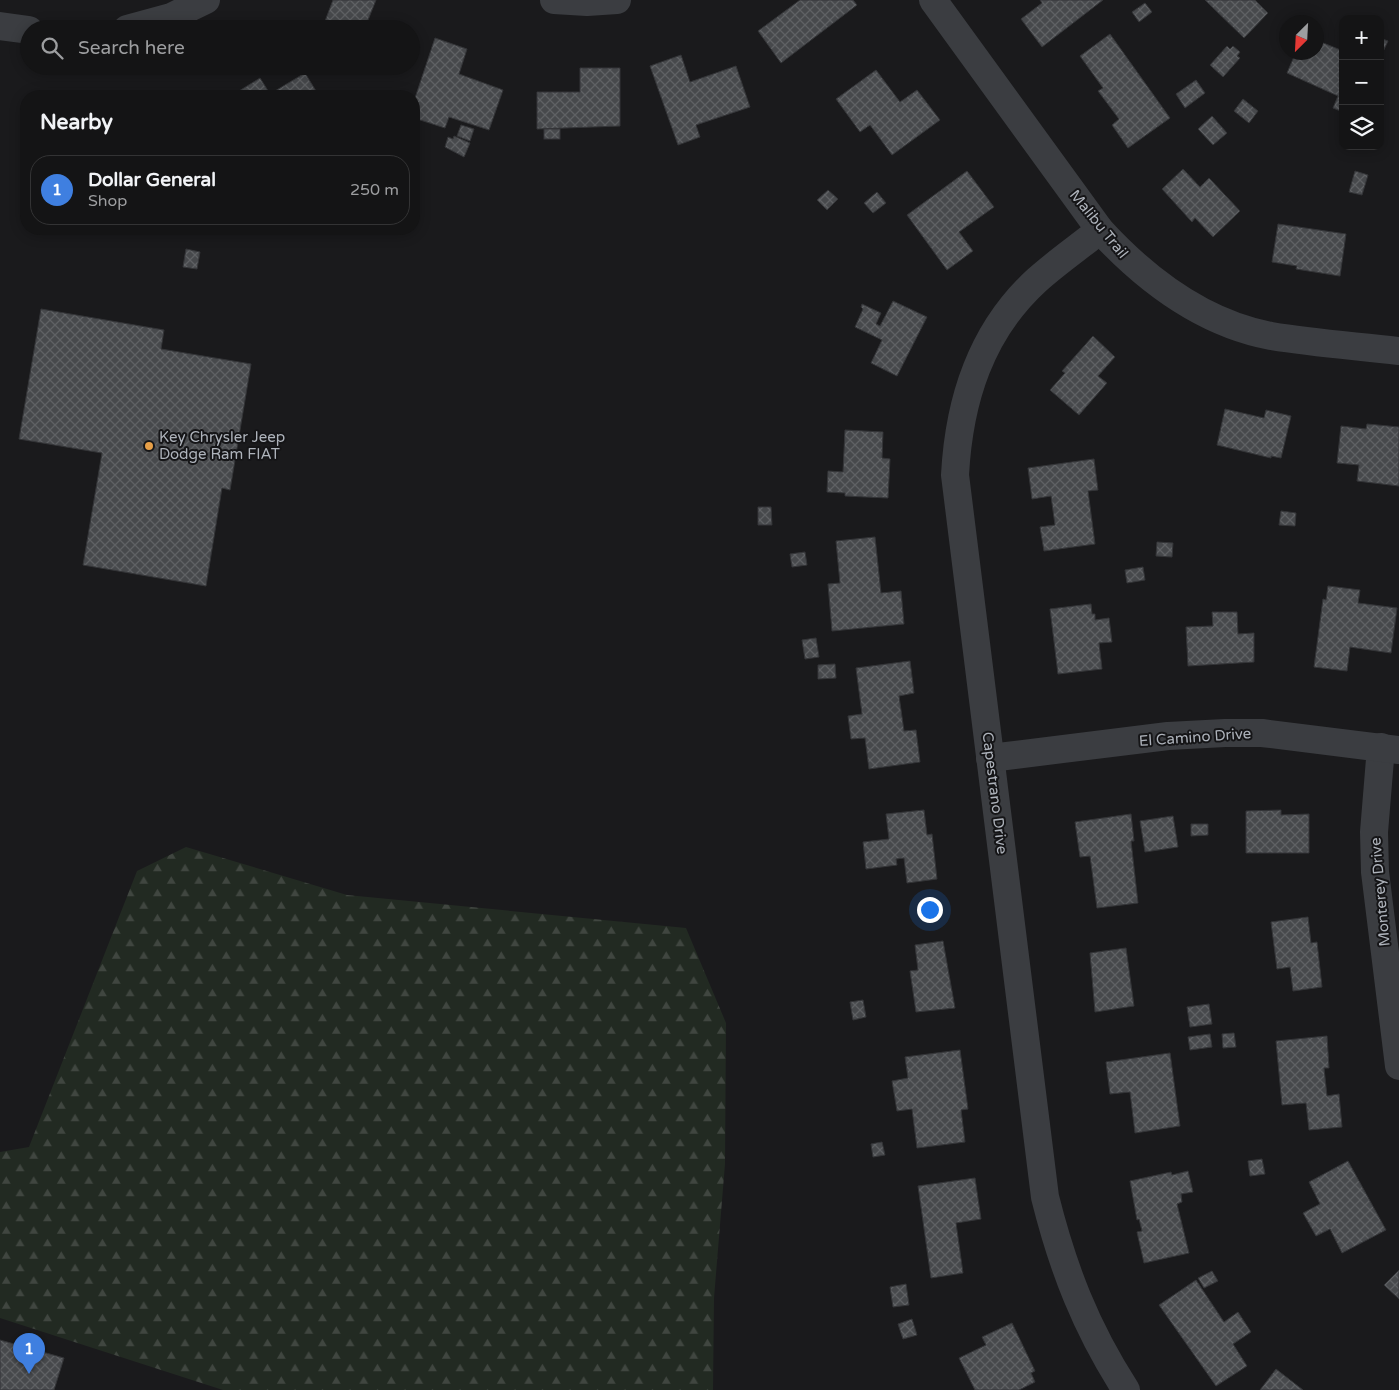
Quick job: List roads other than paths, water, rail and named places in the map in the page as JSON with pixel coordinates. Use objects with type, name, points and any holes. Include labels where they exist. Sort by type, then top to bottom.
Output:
[{"type":"street","points":[[160,20],[171,17],[206,0]]},
{"type":"street","points":[[554,0],[587,2],[617,0]]},
{"type":"street","name":"Malibu Trail","points":[[933,0],[1100,230],[1129,261],[1167,292],[1219,319],[1270,336],[1399,351]]},
{"type":"street","points":[[0,26],[20,29]]},
{"type":"street","name":"Capestrano Drive","points":[[1100,230],[1036,281],[1006,316],[978,363],[967,393],[957,438],[956,494],[1045,1197],[1058,1249],[1076,1300],[1104,1356],[1126,1390]]},
{"type":"street","name":"El Camino Drive","points":[[990,758],[1168,736],[1225,732],[1262,732],[1390,748]]},
{"type":"street","name":"Monterey Drive","points":[[1390,748],[1374,832],[1375,872],[1399,1066]]},
{"type":"place","name":"Key Chrysler Jeep Dodge Ram FIAT","points":[[149,446]]},
{"type":"place","name":"Dollar General","points":[[29,1374]]}]
